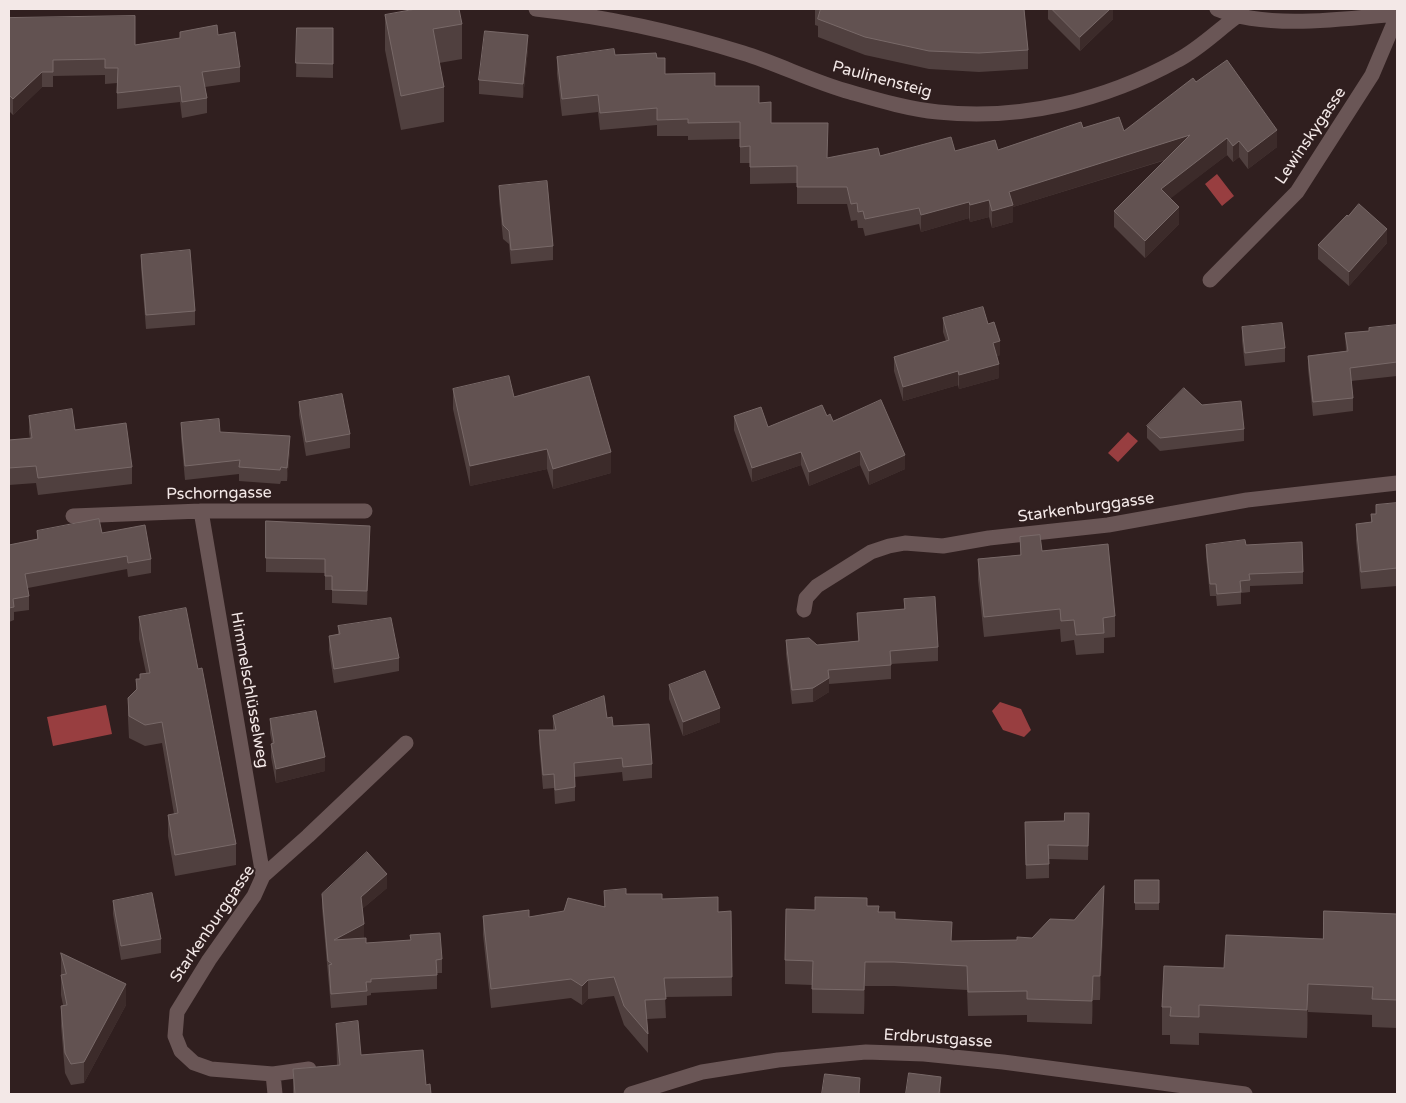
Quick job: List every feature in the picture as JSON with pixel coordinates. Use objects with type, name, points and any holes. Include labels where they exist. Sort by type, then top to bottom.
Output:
[{"type":"street","name":"Paulinensteig","points":[[536,9],[588,15],[662,31],[744,53],[847,92],[896,105],[937,112],[975,114],[1014,112],[1094,97],[1135,82],[1180,59],[1236,17]]},
{"type":"street","points":[[1217,9],[1236,17],[1312,21],[1397,15]]},
{"type":"street","name":"Lewinskygasse","points":[[1210,280],[1297,192],[1372,75],[1397,15]]},
{"type":"street","name":"Starkenburggasse","points":[[804,610],[806,598],[817,586],[871,552],[889,546],[905,543],[943,546],[989,538],[1108,525],[1247,500],[1397,483]]},
{"type":"street","name":"Pschorngasse","points":[[73,516],[200,511],[365,512]]},
{"type":"street","name":"Himmelschlüsselweg","points":[[200,511],[263,876]]},
{"type":"street","name":"Starkenburggasse","points":[[309,1069],[273,1074],[211,1069],[194,1063],[181,1051],[175,1036],[177,1012],[254,896],[263,876],[406,743]]},
{"type":"street","name":"Erdbrustgasse","points":[[631,1094],[702,1072],[778,1060],[866,1052],[924,1054],[1003,1062],[1246,1094]]},
{"type":"street","points":[[273,1074],[275,1094]]},
{"type":"shaded area","points":[[1217,174],[1234,196],[1222,206],[1205,184]]},
{"type":"shaded area","points":[[1128,432],[1138,441],[1118,462],[1108,453]]},
{"type":"shaded area","points":[[1000,702],[1021,709],[1031,730],[1024,737],[1003,730],[992,711]]},
{"type":"shaded area","points":[[106,705],[112,734],[53,746],[47,717]]},
{"type":"building","points":[[416,9],[459,9],[462,24],[433,29],[444,87],[401,96],[385,15]]},
{"type":"building","points":[[821,9],[1024,9],[1028,50],[979,53],[929,51],[865,37],[818,19]]},
{"type":"building","points":[[1052,9],[1110,9],[1080,37]]},
{"type":"building","points":[[135,16],[135,45],[180,38],[180,32],[217,25],[218,35],[235,32],[240,67],[202,72],[207,98],[182,102],[180,86],[117,93],[118,68],[105,68],[105,59],[53,60],[53,72],[42,72],[13,99],[9,95],[9,18]]},
{"type":"building","points":[[297,28],[333,28],[333,64],[296,63]]},
{"type":"building","points":[[485,31],[528,35],[523,84],[479,80]]},
{"type":"building","points":[[614,49],[615,55],[656,53],[657,58],[665,58],[665,74],[715,73],[715,86],[759,86],[759,103],[771,102],[771,123],[828,123],[827,158],[878,148],[880,156],[951,137],[955,151],[995,140],[998,150],[1081,122],[1083,128],[1119,117],[1124,131],[1193,78],[1196,82],[1227,60],[1277,130],[1248,152],[1239,141],[1233,146],[1227,138],[1161,189],[1179,207],[1145,241],[1114,211],[1190,135],[1009,192],[1013,205],[992,211],[989,200],[970,205],[969,202],[921,215],[919,208],[865,219],[863,211],[858,212],[857,203],[851,204],[847,187],[797,187],[797,166],[750,167],[750,146],[740,147],[740,122],[688,123],[688,119],[657,120],[657,108],[600,113],[598,95],[562,99],[557,57]]},
{"type":"building","points":[[547,181],[553,246],[511,250],[509,231],[503,225],[499,186]]},
{"type":"building","points":[[1359,204],[1387,229],[1349,272],[1318,245]]},
{"type":"building","points":[[190,250],[195,311],[146,315],[141,255]]},
{"type":"building","points":[[983,307],[988,324],[994,322],[1000,341],[993,343],[999,364],[959,375],[958,371],[903,387],[894,357],[949,340],[943,318]]},
{"type":"building","points":[[1282,323],[1285,348],[1245,353],[1242,327]]},
{"type":"building","points":[[1397,325],[1397,362],[1350,368],[1353,398],[1313,402],[1308,356],[1348,351],[1345,333],[1369,331],[1369,328]]},
{"type":"building","points":[[509,376],[514,397],[589,376],[611,452],[553,469],[547,449],[470,466],[453,389]]},
{"type":"building","points":[[1184,388],[1202,405],[1241,401],[1244,429],[1160,438],[1147,426]]},
{"type":"building","points":[[342,394],[350,434],[306,442],[299,402]]},
{"type":"building","points":[[881,400],[905,455],[869,471],[860,451],[809,472],[801,452],[752,468],[734,416],[761,407],[768,427],[822,405],[827,416],[830,414],[833,421]]},
{"type":"building","points":[[72,409],[75,430],[126,423],[132,467],[38,478],[36,466],[9,468],[9,440],[32,438],[29,416]]},
{"type":"building","points":[[219,419],[220,432],[290,436],[287,468],[281,467],[280,470],[239,467],[240,460],[185,466],[181,423]]},
{"type":"building","points":[[1397,503],[1397,568],[1361,572],[1356,524],[1372,522],[1371,514],[1376,514],[1376,505]]},
{"type":"building","points":[[99,519],[102,533],[145,525],[151,559],[128,563],[127,556],[25,574],[29,596],[13,599],[14,607],[9,608],[9,545],[38,539],[37,531]]},
{"type":"building","points":[[266,521],[370,526],[367,591],[332,590],[332,576],[325,576],[325,559],[266,558]]},
{"type":"building","points":[[1040,535],[1042,551],[1108,544],[1115,616],[1103,618],[1104,633],[1076,635],[1074,620],[1061,621],[1060,609],[984,617],[978,559],[1021,555],[1020,537]]},
{"type":"building","points":[[1245,540],[1246,545],[1302,542],[1303,572],[1249,574],[1250,580],[1240,581],[1241,592],[1217,594],[1216,584],[1210,584],[1206,545]]},
{"type":"building","points":[[935,597],[938,647],[890,651],[891,665],[828,670],[829,678],[813,688],[792,690],[786,640],[809,638],[817,645],[859,641],[857,613],[905,609],[904,599]]},
{"type":"building","points":[[186,608],[198,669],[202,668],[236,844],[175,855],[168,815],[178,813],[162,722],[145,725],[129,716],[128,698],[137,689],[136,679],[140,679],[140,674],[150,673],[139,617]]},
{"type":"building","points":[[391,618],[399,658],[334,669],[329,636],[340,634],[338,626]]},
{"type":"building","points":[[705,671],[720,708],[683,722],[669,685]]},
{"type":"building","points":[[604,696],[607,718],[612,717],[613,726],[649,724],[652,764],[623,767],[622,758],[574,763],[575,787],[555,790],[554,774],[543,775],[539,730],[556,730],[553,716]]},
{"type":"building","points":[[316,711],[325,757],[276,769],[271,744],[274,743],[270,719]]},
{"type":"building","points":[[1065,813],[1089,813],[1088,846],[1048,845],[1049,864],[1026,865],[1025,822],[1064,821]]},
{"type":"building","points":[[367,852],[387,874],[361,897],[364,924],[334,940],[366,938],[366,943],[411,940],[410,935],[440,933],[442,959],[436,960],[437,975],[371,979],[371,982],[366,982],[367,991],[331,994],[329,965],[332,964],[328,961],[322,894]]},
{"type":"building","points":[[1135,880],[1159,880],[1159,903],[1135,903]]},
{"type":"building","points":[[1104,886],[1100,976],[1093,976],[1092,1001],[1027,999],[1027,991],[968,992],[967,966],[894,962],[865,962],[864,990],[812,989],[813,961],[785,960],[786,909],[815,910],[815,897],[867,898],[867,906],[879,906],[878,912],[895,912],[895,919],[952,922],[951,941],[1017,940],[1017,937],[1032,938],[1050,919],[1074,920]]},
{"type":"building","points":[[626,889],[626,894],[662,894],[662,899],[718,897],[718,912],[731,911],[732,977],[664,978],[666,999],[645,1000],[648,1034],[624,1006],[614,977],[588,980],[582,986],[571,979],[491,989],[483,916],[529,910],[529,917],[564,911],[568,898],[605,907],[604,891]]},
{"type":"building","points":[[152,893],[161,939],[121,946],[113,901]]},
{"type":"building","points":[[1324,911],[1397,914],[1397,1000],[1372,999],[1373,987],[1308,984],[1307,1010],[1199,1005],[1199,1017],[1170,1016],[1171,1007],[1162,1007],[1164,966],[1224,968],[1226,935],[1323,939]]},
{"type":"building","points":[[61,953],[126,984],[84,1062],[71,1064],[65,1053],[61,1006],[67,1005],[61,975],[66,974]]},
{"type":"building","points":[[358,1021],[361,1055],[423,1050],[426,1085],[430,1084],[431,1094],[295,1094],[293,1069],[340,1065],[336,1024]]},
{"type":"building","points":[[909,1073],[941,1077],[939,1094],[906,1094]]},
{"type":"building","points":[[825,1074],[860,1078],[859,1094],[822,1094]]}]
